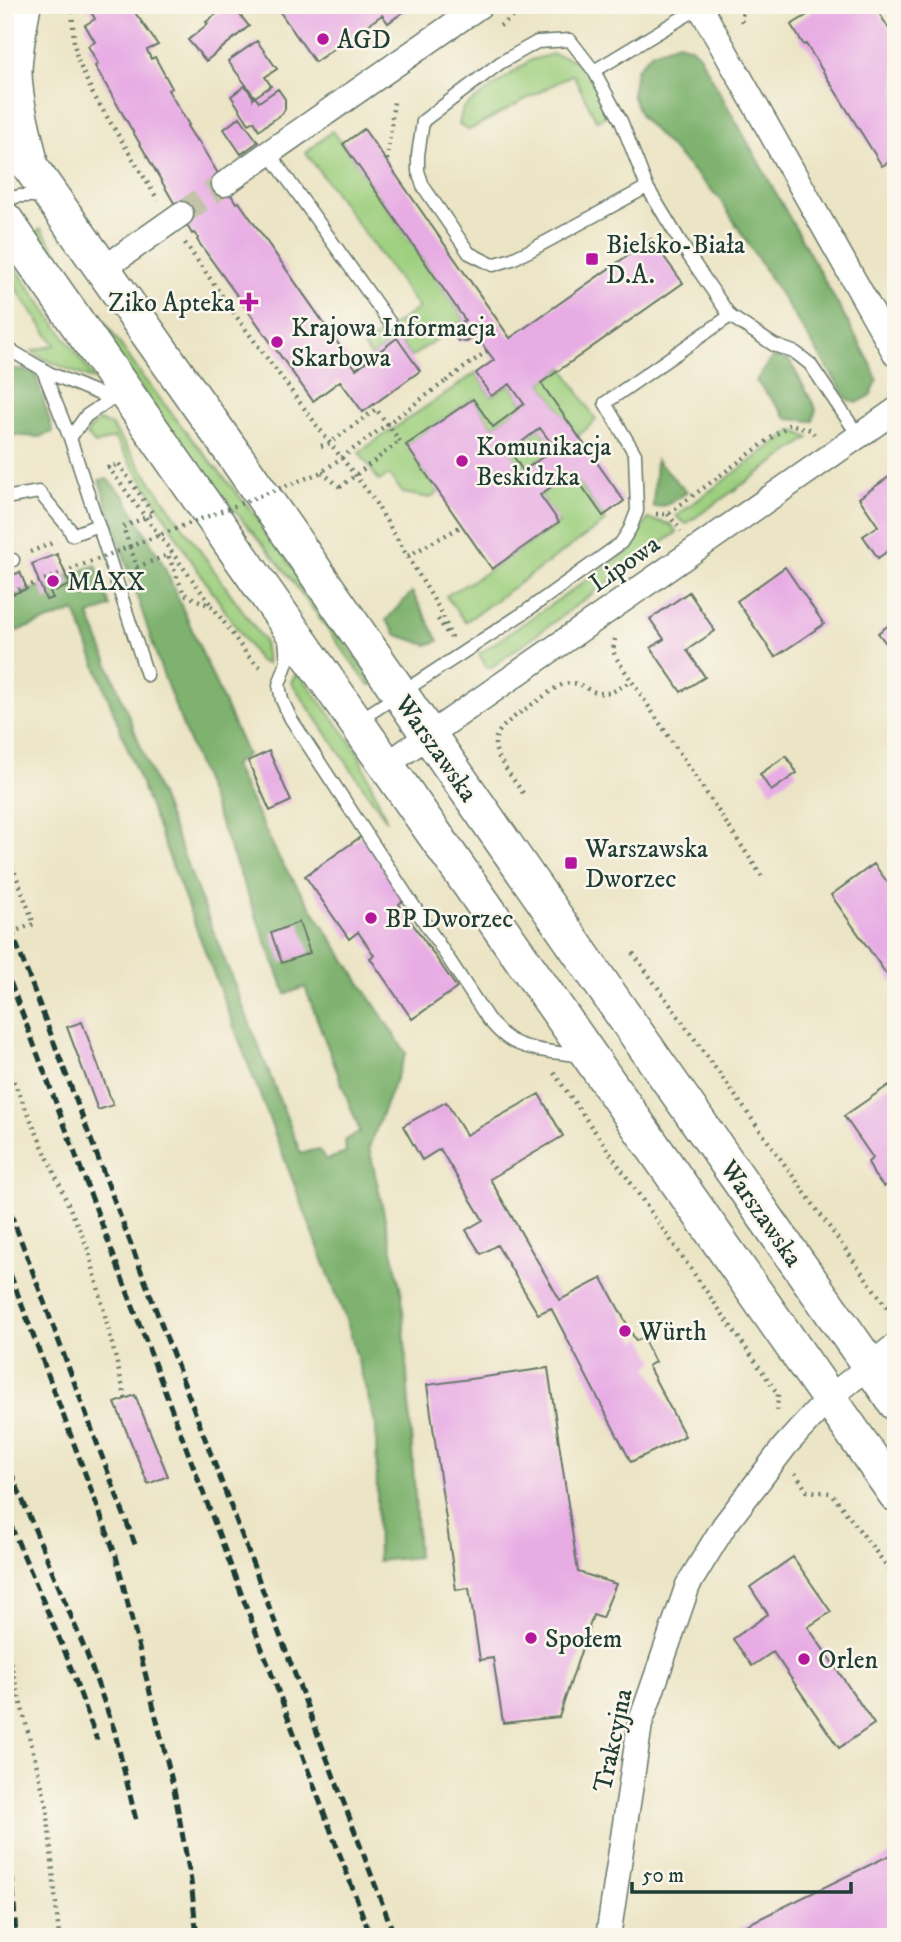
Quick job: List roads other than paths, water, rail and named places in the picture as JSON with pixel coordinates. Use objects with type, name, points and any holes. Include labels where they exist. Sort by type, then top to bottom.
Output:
[{"type":"main road","points":[[23,5],[14,72],[31,167]]},
{"type":"main road","name":"Warszawska","points":[[5,131],[429,737],[883,1355],[896,1403]]},
{"type":"main road","name":"Warszawska","points":[[5,219],[123,403],[276,608],[896,1494]]},
{"type":"street","points":[[224,184],[481,5]]},
{"type":"street","points":[[700,6],[896,355]]},
{"type":"street","points":[[103,269],[181,214]]},
{"type":"street","name":"Lipowa","points":[[386,765],[896,410]]},
{"type":"street","points":[[829,1398],[883,1355]]},
{"type":"street","name":"Trakcyjna","points":[[608,1937],[640,1724],[688,1585],[724,1526],[781,1452],[829,1398]]},
{"type":"lane","points":[[594,71],[700,6]]},
{"type":"lane","points":[[647,187],[531,250],[493,265],[469,253],[424,186],[418,171],[423,121],[500,63],[537,42],[570,40],[594,71],[621,121],[647,187],[730,316],[774,345],[796,353],[810,364],[858,435]]},
{"type":"lane","points":[[270,153],[390,323]]},
{"type":"lane","points":[[5,200],[19,196],[52,195]]},
{"type":"lane","points":[[356,722],[525,612],[621,543],[630,529],[636,511],[635,454],[605,403],[730,316]]},
{"type":"lane","points":[[5,347],[42,368],[123,403]]},
{"type":"lane","points":[[42,368],[70,438],[147,674]]},
{"type":"lane","points":[[70,438],[86,416],[123,403]]},
{"type":"lane","points":[[5,498],[39,492],[72,535],[98,526]]},
{"type":"lane","points":[[276,608],[286,642],[287,662],[279,685],[282,700],[291,719],[488,1019],[500,1033],[513,1042],[537,1049],[590,1057]]},
{"type":"tunnel","points":[[181,214],[224,184]]},
{"type":"railway","points":[[5,914],[395,1937]]},
{"type":"railway","points":[[5,968],[371,1937]]},
{"type":"railway","points":[[5,1198],[136,1547]]},
{"type":"railway","points":[[5,1260],[116,1556],[174,1789],[191,1881],[197,1937]]},
{"type":"railway","points":[[5,1458],[86,1652],[114,1729],[137,1824]]},
{"type":"railway","points":[[5,1512],[65,1652],[97,1740]]},
{"type":"railway","points":[[5,1830],[13,1886],[16,1937]]},
{"type":"place","name":"AGD","points":[[323,39]]},
{"type":"place","name":"Bielsko-Biała D.A.","points":[[592,259]]},
{"type":"place","name":"Ziko Apteka","points":[[249,302]]},
{"type":"place","name":"Krajowa Informacja Skarbowa","points":[[277,342]]},
{"type":"place","name":"Komunikacja Beskidzka","points":[[462,461]]},
{"type":"place","name":"MAXX","points":[[53,581]]},
{"type":"place","name":"Warszawska Dworzec","points":[[571,863]]},
{"type":"place","name":"BP Dworzec","points":[[371,918]]},
{"type":"place","name":"Würth","points":[[625,1331]]},
{"type":"place","name":"Społem","points":[[531,1638]]},
{"type":"place","name":"Orlen","points":[[804,1659]]}]
